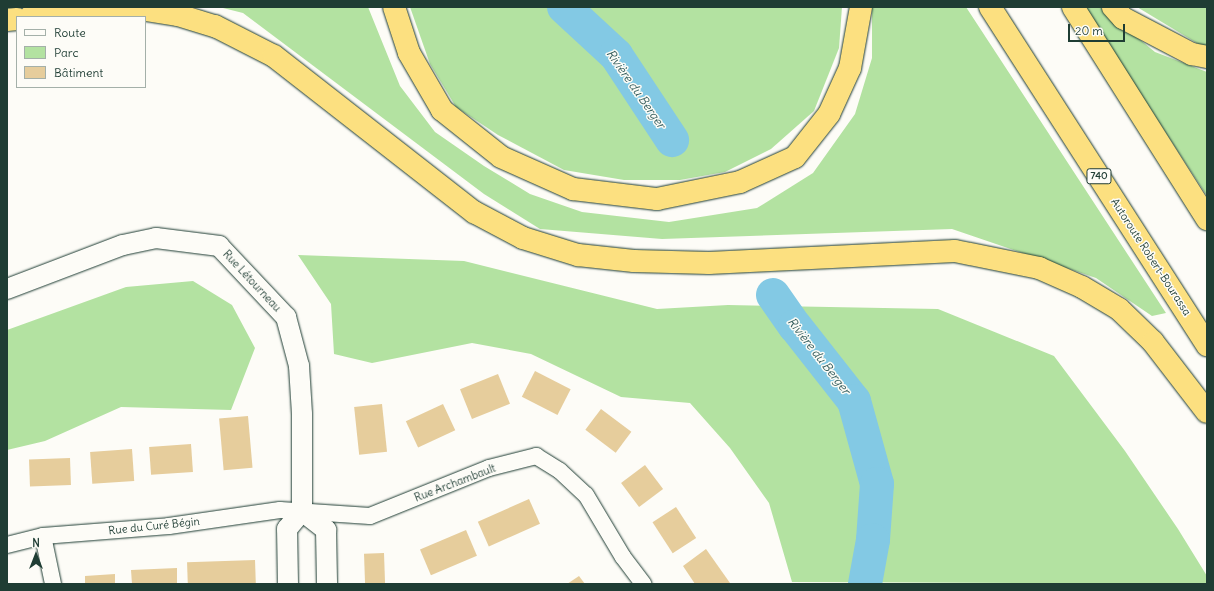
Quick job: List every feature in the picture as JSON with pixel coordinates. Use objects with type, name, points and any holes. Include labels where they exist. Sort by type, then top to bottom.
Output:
[{"type":"highway","points":[[394,7],[409,53],[442,110],[501,157],[572,189],[657,199],[740,182],[795,157],[829,114],[850,68],[861,7]]},
{"type":"highway","name":"Autoroute Robert-Bourassa","points":[[990,7],[1207,345]]},
{"type":"highway","points":[[1073,7],[1207,219]]},
{"type":"highway","points":[[1113,7],[1123,18],[1192,54],[1207,57]]},
{"type":"highway","points":[[41,16],[133,8],[178,15],[222,29],[274,56],[474,212],[522,238],[578,255],[634,261],[709,263],[955,251],[1039,268],[1082,287],[1119,309],[1153,342],[1207,412]]},
{"type":"street","name":"Rue Létourneau","points":[[7,289],[123,245],[156,238],[219,246],[286,317],[299,366],[302,414],[302,511]]},
{"type":"street","name":"Rue Archambault","points":[[302,511],[370,516],[489,468],[536,456],[560,471],[586,496],[623,557],[643,584]]},
{"type":"street","name":"Rue du Curé Bégin","points":[[7,545],[43,536],[169,526],[280,510],[302,511]]},
{"type":"street","points":[[288,584],[287,529],[302,511],[326,530],[327,584]]},
{"type":"street","points":[[43,536],[53,584]]},
{"type":"green space","points":[[219,7],[368,7],[400,86],[435,132],[484,166],[530,194],[582,212],[669,222],[757,208],[813,173],[855,114],[872,58],[872,7],[966,7],[1166,313],[1152,316],[1096,278],[952,229],[662,239],[540,229],[484,194],[243,13]]},
{"type":"green space","points":[[410,7],[842,7],[839,48],[814,111],[771,149],[725,172],[680,180],[624,180],[564,170],[498,135],[456,107],[430,64]]},
{"type":"green space","points":[[1084,7],[1100,7],[1155,52],[1207,72],[1207,196]]},
{"type":"green space","points":[[1137,7],[1207,7],[1207,46],[1200,45]]},
{"type":"green space","points":[[298,255],[464,261],[657,309],[728,305],[938,309],[1054,356],[1125,451],[1178,529],[1207,576],[1207,584],[792,582],[769,503],[730,448],[690,403],[621,397],[531,354],[472,343],[372,363],[334,354],[331,304]]},
{"type":"green space","points":[[193,281],[232,305],[255,348],[231,410],[121,407],[45,441],[7,450],[7,330],[126,287]]},
{"type":"building","points":[[535,371],[571,389],[557,415],[522,397]]},
{"type":"building","points":[[498,374],[510,404],[472,419],[460,389]]},
{"type":"building","points":[[382,404],[387,452],[359,455],[354,407]]},
{"type":"building","points":[[443,404],[455,430],[418,448],[406,421]]},
{"type":"building","points":[[601,409],[631,432],[616,453],[585,430]]},
{"type":"building","points":[[248,416],[253,468],[224,470],[219,419]]},
{"type":"building","points":[[191,444],[193,472],[151,475],[149,447]]},
{"type":"building","points":[[132,449],[134,481],[92,484],[90,452]]},
{"type":"building","points":[[70,458],[71,485],[30,486],[29,459]]},
{"type":"building","points":[[645,465],[663,489],[639,507],[621,483]]},
{"type":"building","points":[[529,499],[540,524],[489,546],[478,522]]},
{"type":"building","points":[[676,507],[696,538],[673,553],[653,522]]},
{"type":"building","points":[[466,530],[477,556],[431,575],[420,550]]},
{"type":"building","points":[[706,549],[730,583],[695,584],[683,566]]},
{"type":"building","points":[[384,553],[385,584],[365,584],[364,554]]},
{"type":"building","points":[[255,560],[256,584],[188,584],[187,562]]},
{"type":"building","points":[[177,568],[177,584],[132,584],[131,570]]},
{"type":"building","points":[[115,574],[115,584],[85,584],[85,576]]},
{"type":"building","points":[[579,576],[585,584],[567,584]]},
{"type":"waterway","name":"Rivière du Berger","points":[[564,7],[616,55],[672,140]]},
{"type":"waterway","name":"Rivière du Berger","points":[[773,295],[795,326],[854,401],[877,484],[873,540],[865,584]]}]
